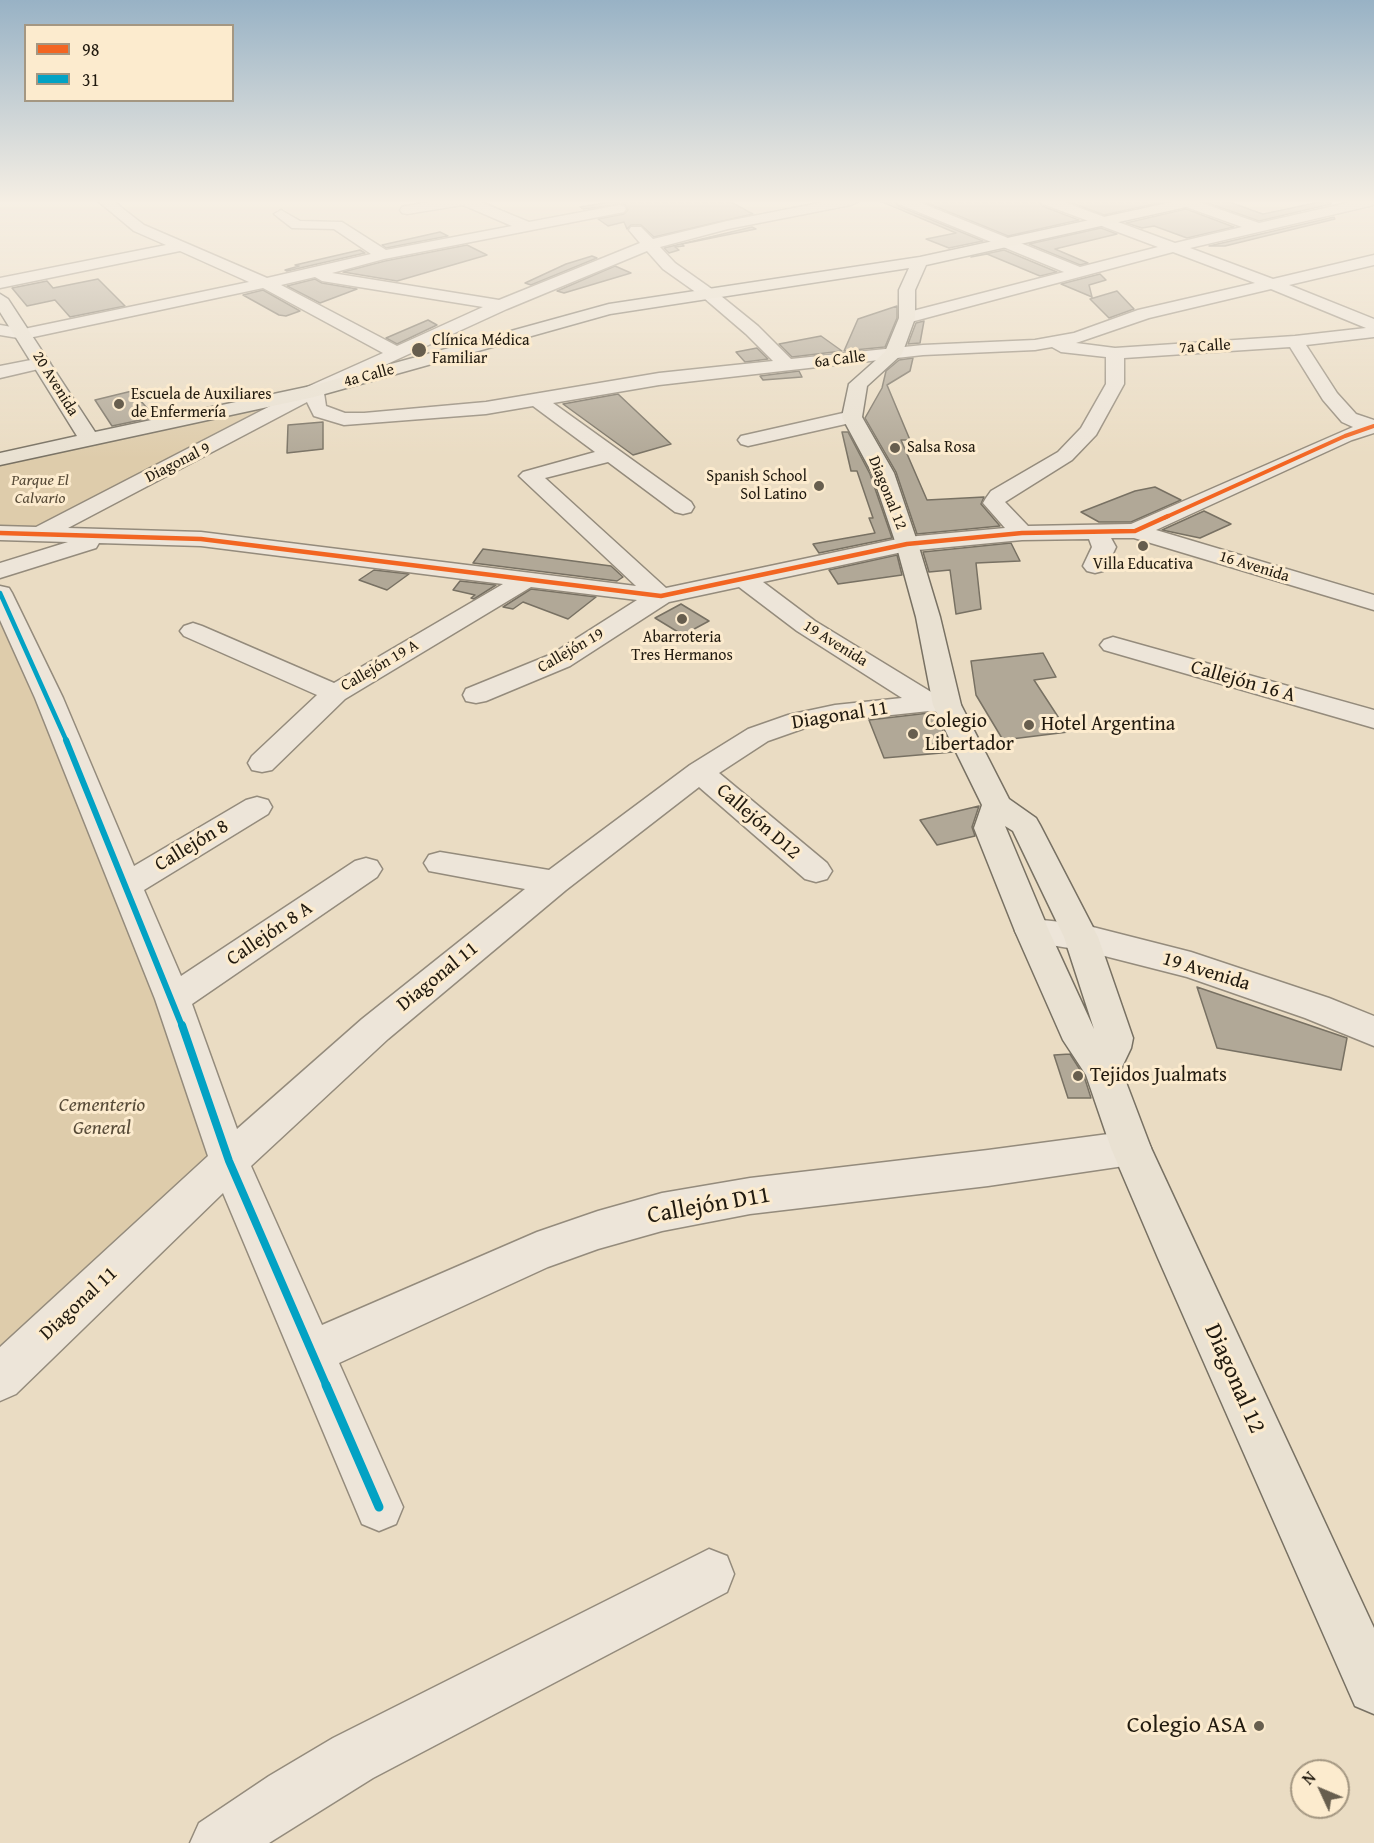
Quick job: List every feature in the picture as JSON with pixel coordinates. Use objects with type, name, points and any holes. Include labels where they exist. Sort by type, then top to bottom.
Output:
[{"type":"main road","name":"4a Calle","points":[[0,459],[314,391],[609,309],[761,287]]},
{"type":"main road","points":[[852,417],[858,384],[893,354],[907,318],[908,287]]},
{"type":"main road","name":"20 Avenida","points":[[0,298],[90,440]]},
{"type":"main road","name":"Diagonal 12","points":[[852,417],[883,473],[907,544],[928,617],[938,704],[997,805],[1025,825],[1081,937],[1115,1038],[1113,1048],[1102,1069]]},
{"type":"main road","name":"Diagonal 12","points":[[997,805],[989,828],[1032,931],[1081,1040],[1102,1069],[1131,1148],[1374,1686]]},
{"type":"street","points":[[0,330],[24,334],[246,287]]},
{"type":"street","points":[[273,287],[395,352]]},
{"type":"street","points":[[390,287],[501,305]]},
{"type":"street","name":"Diagonal 9","points":[[0,554],[314,391],[395,352],[545,287]]},
{"type":"street","points":[[699,287],[752,330],[788,366]]},
{"type":"street","points":[[907,318],[1018,287]]},
{"type":"street","name":"6a Calle","points":[[314,391],[317,407],[321,412],[345,419],[486,408],[659,379],[923,350],[1035,345],[1086,335],[1143,314],[1254,287]]},
{"type":"street","points":[[1280,287],[1374,325]]},
{"type":"street","name":"7a Calle","points":[[1035,345],[1115,354],[1295,341],[1374,332]]},
{"type":"street","points":[[1022,533],[994,503],[999,496],[1065,456],[1089,430],[1115,384],[1115,354],[1104,349],[1086,335]]},
{"type":"street","points":[[1295,341],[1330,396],[1349,418],[1372,426]]},
{"type":"street","points":[[0,372],[41,363]]},
{"type":"street","points":[[537,400],[683,507]]},
{"type":"street","points":[[748,440],[852,417]]},
{"type":"street","points":[[1135,531],[1168,505],[1349,418]]},
{"type":"street","points":[[0,533],[201,539],[661,596],[907,544],[1022,533],[1135,531],[1372,426]]},
{"type":"street","points":[[612,454],[530,476],[661,596]]},
{"type":"street","points":[[1095,566],[1104,547],[1096,530]]},
{"type":"street","name":"16 Avenida","points":[[1135,531],[1374,603]]},
{"type":"street","points":[[0,572],[113,535]]},
{"type":"street","name":"Callejón 19 A","points":[[193,631],[335,693],[528,579]]},
{"type":"street","name":"19 Avenida","points":[[744,579],[806,626],[938,704]]},
{"type":"street","points":[[0,593],[49,698],[173,999],[229,1161],[379,1507]]},
{"type":"street","name":"Callejón 19","points":[[476,695],[561,660],[661,596]]},
{"type":"street","name":"Callejón 16 A","points":[[1113,645],[1374,719]]},
{"type":"street","points":[[262,763],[335,693]]},
{"type":"street","name":"Diagonal 11","points":[[0,1378],[229,1161],[383,1022],[555,882],[700,772],[758,735],[780,726],[835,713],[938,704]]},
{"type":"street","name":"Callejón D12","points":[[700,772],[816,871]]},
{"type":"street","name":"Callejón 8","points":[[127,885],[256,807]]},
{"type":"street","points":[[440,863],[555,882]]},
{"type":"street","name":"Callejón 8 A","points":[[173,999],[366,869]]},
{"type":"street","name":"19 Avenida","points":[[1032,931],[1081,937],[1191,965],[1317,1008],[1374,1031]]},
{"type":"street","name":"Callejón D11","points":[[311,1353],[537,1252],[597,1230],[662,1212],[750,1196],[988,1168],[1131,1148]]},
{"type":"street","points":[[219,1843],[289,1796],[353,1758],[709,1574]]},
{"type":"green space","name":"Parque El Calvario","points":[[272,407],[59,521],[26,528],[0,526],[0,465]]},
{"type":"green space","name":"Cementerio General","points":[[0,615],[119,884],[222,1149],[0,1359]]},
{"type":"building","points":[[106,287],[125,306],[70,317],[55,300],[27,306],[12,288]]},
{"type":"building","points":[[289,287],[357,289],[320,303]]},
{"type":"building","points":[[566,287],[584,287],[564,293],[557,291]]},
{"type":"building","points":[[1068,287],[1090,287],[1092,297]]},
{"type":"building","points":[[263,290],[300,311],[286,316],[279,315],[243,295]]},
{"type":"building","points":[[1117,291],[1134,309],[1109,318],[1090,299]]},
{"type":"building","points":[[897,306],[897,318],[885,347],[844,351],[858,319]]},
{"type":"building","points":[[428,320],[437,325],[397,344],[386,338]]},
{"type":"building","points":[[924,321],[920,343],[908,344],[916,323]]},
{"type":"building","points":[[821,336],[842,351],[792,357],[779,344]]},
{"type":"building","points":[[757,348],[768,359],[745,362],[736,352]]},
{"type":"building","points":[[913,358],[910,371],[887,385],[910,440],[901,440],[927,500],[984,497],[981,504],[1000,526],[917,534],[896,472],[865,418],[882,388],[886,371],[899,360]]},
{"type":"building","points":[[799,371],[802,377],[763,380],[760,376]]},
{"type":"building","name":"Escuela de Auxiliares de Enfermería","points":[[132,391],[155,417],[112,426],[95,400]]},
{"type":"building","points":[[618,394],[671,444],[633,455],[563,404]]},
{"type":"building","points":[[323,422],[323,449],[287,453],[288,425]]},
{"type":"building","points":[[842,432],[848,432],[870,474],[892,538],[819,553],[813,544],[875,533],[869,518],[873,518],[857,471],[851,471]]},
{"type":"building","points":[[1155,487],[1181,500],[1131,522],[1099,522],[1081,512],[1135,491]]},
{"type":"building","points":[[1204,511],[1231,524],[1200,538],[1162,530]]},
{"type":"building","points":[[1011,543],[1020,561],[976,563],[981,609],[956,614],[950,570],[929,572],[923,552]]},
{"type":"building","points":[[483,549],[611,566],[623,577],[617,581],[473,563]]},
{"type":"building","points":[[897,555],[902,575],[838,584],[829,570]]},
{"type":"building","points":[[374,570],[409,574],[387,590],[359,580]]},
{"type":"building","points":[[460,581],[496,585],[474,599],[471,598],[475,595],[453,590]]},
{"type":"building","points":[[531,589],[596,597],[568,619],[523,602],[513,609],[503,607]]},
{"type":"building","name":"Abarroteria Tres Hermanos","points":[[681,604],[709,621],[683,635],[655,618]]},
{"type":"building","points":[[1043,653],[1056,677],[1034,680],[1068,732],[1003,740],[976,695],[971,661]]},
{"type":"building","name":"Colegio Libertador","points":[[935,714],[953,752],[884,758],[869,720]]},
{"type":"building","points":[[979,806],[972,827],[975,836],[937,845],[920,820]]},
{"type":"building","points":[[1197,987],[1347,1038],[1341,1070],[1217,1048]]},
{"type":"building","name":"Tejidos Jualmats","points":[[1070,1054],[1084,1076],[1091,1098],[1068,1098],[1054,1055]]},
{"type":"transit line","name":"98","points":[[0,533],[201,539],[661,596],[907,544],[1022,533],[1135,531],[1345,436],[1374,426]]},
{"type":"transit line","name":"31","points":[[0,593],[49,698],[173,999],[229,1161],[379,1507]]},
{"type":"place","name":"Clínica Médica Familiar","points":[[419,350]]},
{"type":"place","name":"Escuela de Auxiliares de Enfermería","points":[[119,404]]},
{"type":"place","name":"Salsa Rosa","points":[[895,448]]},
{"type":"place","name":"Spanish School Sol Latino","points":[[819,486]]},
{"type":"place","name":"Villa Educativa","points":[[1143,546]]},
{"type":"place","name":"Abarroteria Tres Hermanos","points":[[682,619]]},
{"type":"place","name":"Hotel Argentina","points":[[1029,725]]},
{"type":"place","name":"Colegio Libertador","points":[[913,734]]},
{"type":"place","name":"Tejidos Jualmats","points":[[1078,1076]]},
{"type":"place","name":"Colegio ASA","points":[[1259,1726]]}]
